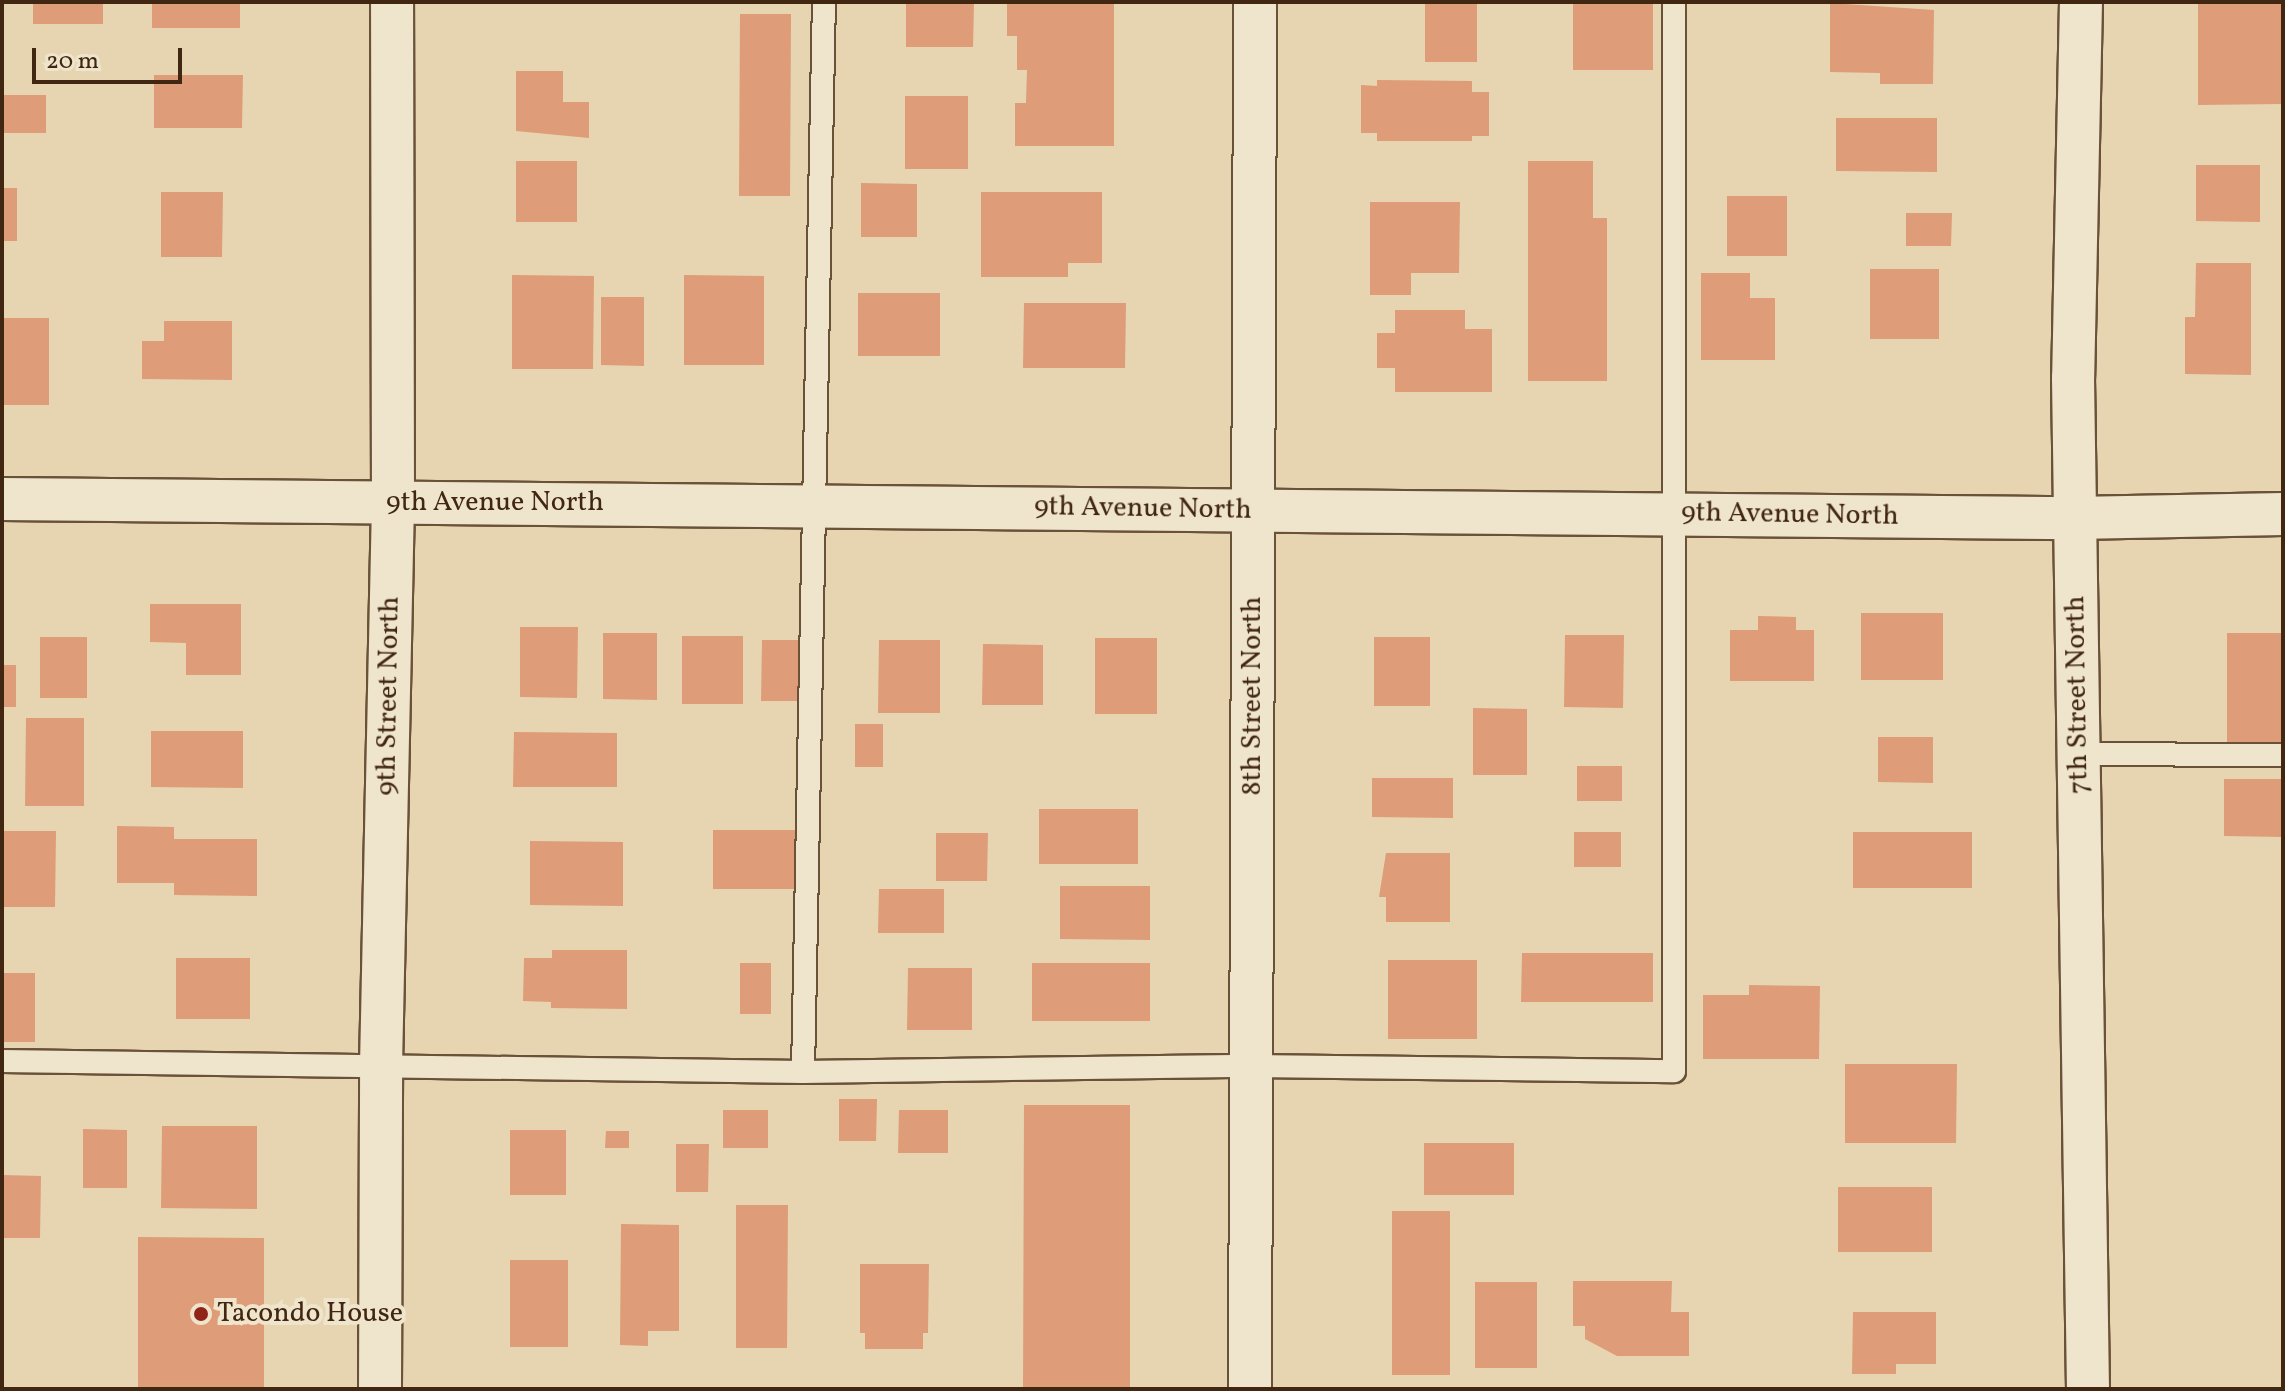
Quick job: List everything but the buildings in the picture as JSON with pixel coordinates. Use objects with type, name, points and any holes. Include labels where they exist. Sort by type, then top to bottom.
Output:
[{"type":"street","name":"9th Street North","points":[[380,1389],[381,1066],[393,502],[392,2]]},
{"type":"street","name":"8th Street North","points":[[1250,1389],[1255,2]]},
{"type":"street","name":"7th Street North","points":[[2081,2],[2075,518],[2088,1389]]},
{"type":"street","name":"9th Avenue North","points":[[2,499],[2075,518],[2283,514]]},
{"type":"lane","points":[[803,1072],[824,2]]},
{"type":"lane","points":[[2,1061],[803,1072],[1252,1066],[1674,1071],[1674,2]]},
{"type":"lane","points":[[2079,754],[2283,755]]},
{"type":"place","name":"Tacondo House","points":[[201,1314]]}]
